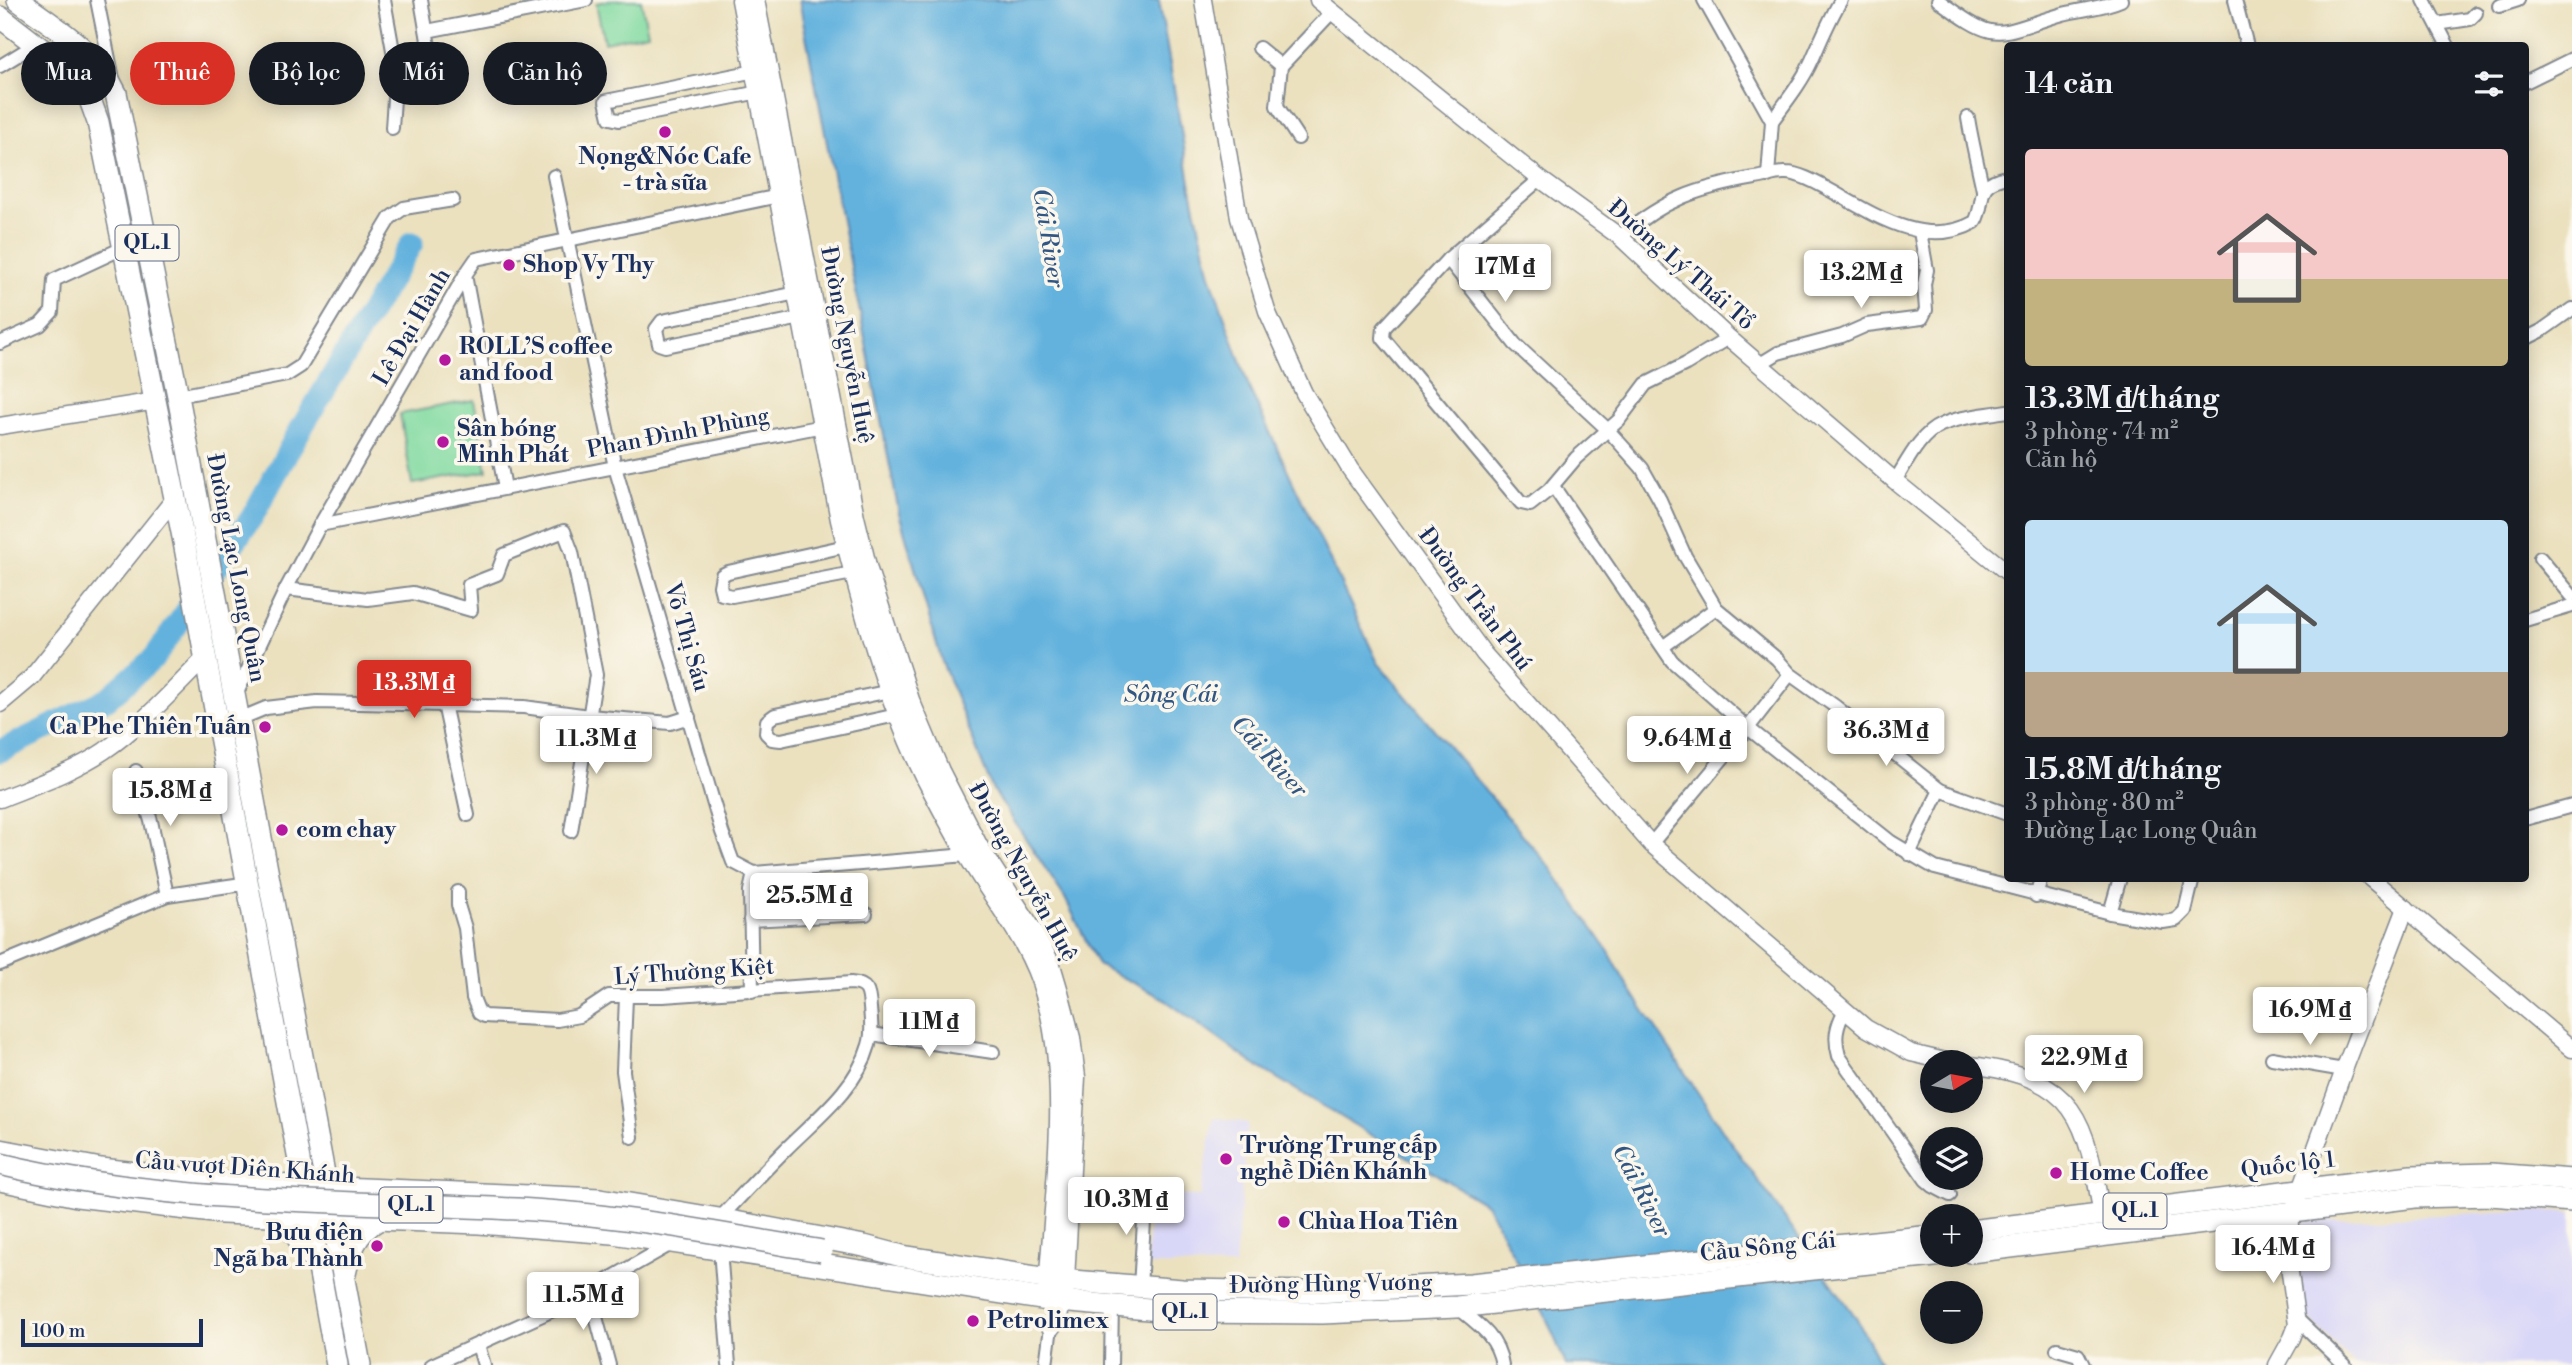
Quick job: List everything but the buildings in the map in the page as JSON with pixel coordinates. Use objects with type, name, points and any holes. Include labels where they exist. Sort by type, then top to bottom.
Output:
[{"type":"main road","name":"Đường Lạc Long Quân","points":[[18,0],[73,42]]},
{"type":"main road","name":"Đường Nguyễn Huệ","points":[[741,0],[759,92],[785,194],[830,425],[846,546],[897,715],[925,777],[973,851],[1037,937],[1059,992],[1071,1038],[1076,1077],[1051,1327]]},
{"type":"main road","name":"Đường Nguyễn Huệ","points":[[755,0],[802,318],[868,570],[910,700],[973,851]]},
{"type":"main road","name":"Đường Lạc Long Quân","points":[[0,17],[33,42]]},
{"type":"main road","name":"Đường Lạc Long Quân","points":[[116,93],[177,396],[327,1187],[321,1218]]},
{"type":"main road","name":"Đường Lạc Long Quân","points":[[92,105],[125,247],[184,542],[305,1186],[321,1218]]},
{"type":"main road","name":"QL.1","points":[[0,1150],[165,1178],[587,1198],[864,1246],[900,1266]]},
{"type":"main road","name":"Cầu vượt Diên Khánh","points":[[0,1164],[78,1180],[200,1196],[596,1214],[900,1266]]},
{"type":"main road","name":"Quốc lộ 1","points":[[1983,1230],[2451,1174],[2534,1176],[2572,1180]]},
{"type":"main road","name":"QL.1","points":[[0,1180],[77,1196],[150,1206],[272,1216],[556,1228],[674,1242],[859,1273],[900,1266]]},
{"type":"main road","name":"Quốc lộ 1","points":[[1983,1250],[2292,1214],[2378,1201],[2452,1195],[2518,1196],[2572,1201]]},
{"type":"main road","points":[[272,1216],[292,1230],[321,1272]]},
{"type":"main road","points":[[321,1218],[321,1272],[337,1365]]},
{"type":"main road","points":[[321,1218],[344,1280],[360,1365]]},
{"type":"main road","points":[[344,1280],[355,1240],[362,1231],[378,1220]]},
{"type":"main road","name":"Cầu Sông Cái","points":[[1471,1284],[1920,1237]]},
{"type":"main road","name":"Cầu Sông Cái","points":[[1465,1306],[1920,1258]]},
{"type":"main road","name":"Đường Hùng Vương","points":[[900,1266],[1056,1290],[1112,1308],[1261,1313],[1465,1306]]},
{"type":"main road","name":"Đường Hùng Vương","points":[[1056,1290],[1113,1285],[1315,1292],[1471,1284]]},
{"type":"street","points":[[97,0],[106,42]]},
{"type":"street","points":[[384,0],[396,84],[393,128]]},
{"type":"street","points":[[421,0],[429,42]]},
{"type":"street","points":[[515,0],[517,13]]},
{"type":"street","points":[[427,31],[586,0]]},
{"type":"street","name":"Đường Trần Phú","points":[[1203,0],[1239,218],[1267,311],[1304,393],[1341,456],[1484,654],[1651,844],[1876,1035],[1920,1056]]},
{"type":"street","name":"Đường Lý Thái Tổ","points":[[1318,0],[1540,178],[1620,237],[1729,338],[1895,481],[2004,570]]},
{"type":"street","points":[[1704,0],[1772,121]]},
{"type":"street","points":[[1768,176],[1772,121],[1811,62],[1841,0]]},
{"type":"street","points":[[1938,0],[1967,22],[1993,33],[2014,32],[2062,15],[2121,0]]},
{"type":"street","points":[[2235,0],[2246,42]]},
{"type":"street","points":[[2424,0],[2446,42]]},
{"type":"street","points":[[2499,6],[2518,0]]},
{"type":"street","points":[[1298,138],[1277,106],[1281,66],[1332,12]]},
{"type":"street","points":[[2437,24],[2470,19],[2476,13]]},
{"type":"street","points":[[1259,48],[1281,66]]},
{"type":"street","points":[[0,66],[21,53]]},
{"type":"street","points":[[2529,80],[2572,59]]},
{"type":"street","points":[[755,71],[606,101],[610,118],[619,120],[759,92]]},
{"type":"street","points":[[1620,237],[1649,214],[1688,194],[1712,185],[1786,173],[1817,184],[1897,226],[1920,232],[1937,232],[1972,224],[1978,217],[1983,190],[1980,164],[1973,148],[1968,118]]},
{"type":"street","name":"Võ Thị Sáu","points":[[555,176],[615,467],[722,832],[733,862],[754,873]]},
{"type":"street","points":[[1540,178],[1448,259],[1384,328],[1383,338],[1521,503],[1530,505],[1553,486],[1576,458],[1619,420],[1646,384],[1729,338]]},
{"type":"street","points":[[1983,190],[1993,181],[2004,178]]},
{"type":"street","name":"Lê Đại Hành","points":[[235,710],[286,589],[320,525],[465,275],[477,259],[785,194]]},
{"type":"street","points":[[177,396],[287,375],[301,366],[390,218],[404,208],[453,200]]},
{"type":"street","points":[[1760,364],[1779,353],[1842,336],[1867,325],[1922,318],[1926,310],[1924,284],[1927,270],[1920,232]]},
{"type":"street","points":[[0,343],[40,325],[52,312],[54,281],[125,247]]},
{"type":"street","points":[[1448,259],[1515,344],[1608,430],[1651,482],[1685,556],[1716,608],[1790,674],[1940,790],[2004,813]]},
{"type":"street","points":[[465,275],[505,488]]},
{"type":"street","points":[[797,293],[662,321],[656,329],[659,344],[665,346],[802,318]]},
{"type":"street","points":[[2529,337],[2572,309]]},
{"type":"street","points":[[0,426],[156,401]]},
{"type":"street","points":[[1895,481],[1911,454],[1936,428],[1955,421],[2004,412]]},
{"type":"street","name":"Phan Đình Phùng","points":[[320,525],[830,425]]},
{"type":"street","points":[[1553,486],[1681,670],[1748,728],[1909,854],[1935,868],[2109,913],[2163,922],[2176,920],[2185,911],[2192,882]]},
{"type":"street","points":[[0,704],[32,677],[175,498]]},
{"type":"street","points":[[286,589],[368,599],[413,593],[471,610],[469,585],[497,574],[504,555],[564,531],[572,552],[596,675],[571,831]]},
{"type":"street","points":[[846,546],[728,572],[722,575],[722,594],[732,596],[853,573]]},
{"type":"street","points":[[2540,558],[2572,596]]},
{"type":"street","points":[[2529,619],[2572,607]]},
{"type":"street","points":[[1664,646],[1716,608]]},
{"type":"street","points":[[0,799],[78,766],[104,751],[132,729],[205,658]]},
{"type":"street","points":[[1651,844],[1790,674]]},
{"type":"street","points":[[890,691],[910,700],[897,715],[781,740],[772,739],[766,733],[767,721],[775,715],[890,691]]},
{"type":"street","points":[[235,710],[317,702],[524,707],[670,723],[689,717]]},
{"type":"street","points":[[444,704],[468,815]]},
{"type":"street","points":[[136,771],[151,821],[167,895]]},
{"type":"street","points":[[1909,854],[1940,790]]},
{"type":"street","points":[[2529,818],[2572,806]]},
{"type":"street","points":[[752,990],[750,882],[754,873],[973,851]]},
{"type":"street","points":[[2036,895],[2040,882]]},
{"type":"street","points":[[2109,913],[2119,882]]},
{"type":"street","points":[[2375,882],[2572,1049]]},
{"type":"street","points":[[0,964],[167,895],[249,883]]},
{"type":"street","name":"Lý Thường Kiệt","points":[[458,892],[473,998],[481,1014],[515,1019],[565,1019],[584,1013],[606,997],[626,998],[851,983],[861,984],[869,993],[871,1034]]},
{"type":"street","points":[[2277,1365],[2292,1338],[2297,1319],[2289,1265],[2292,1214],[2406,908]]},
{"type":"street","points":[[750,920],[866,914]]},
{"type":"street","points":[[626,998],[623,1071],[632,1137]]},
{"type":"street","points":[[1845,1010],[1835,1035],[1839,1056],[1926,1180],[1951,1195]]},
{"type":"street","points":[[719,1219],[839,1095],[857,1071],[868,1049],[871,1034],[993,1052]]},
{"type":"street","points":[[2272,1058],[2344,1070]]},
{"type":"street","points":[[1983,1067],[2008,1070],[2028,1077],[2051,1090],[2069,1106],[2078,1119],[2090,1148],[2102,1216]]},
{"type":"street","points":[[1140,1287],[1146,1189]]},
{"type":"street","points":[[432,1365],[589,1291],[674,1242]]},
{"type":"street","points":[[720,1250],[729,1365]]},
{"type":"street","points":[[1111,1365],[1113,1285]]},
{"type":"street","points":[[589,1291],[609,1365]]},
{"type":"street","points":[[1465,1306],[1498,1348],[1502,1365]]},
{"type":"street","points":[[2297,1319],[2345,1365]]},
{"type":"street","points":[[1046,1365],[1051,1327]]},
{"type":"street","points":[[478,1345],[484,1365]]},
{"type":"street","points":[[2057,1349],[2078,1355],[2083,1365]]},
{"type":"shaded area","name":"Trường Trung cấp nghề Diên Khánh","points":[[1214,1117],[1248,1123],[1235,1266],[1147,1265],[1150,1195],[1200,1196]]},
{"type":"shaded area","points":[[2519,1211],[2572,1213],[2572,1365],[2355,1365],[2304,1313],[2297,1222]]},
{"type":"green space","points":[[641,0],[648,33],[604,42],[596,3]]},
{"type":"green space","name":"Sân bóng Minh Phát","points":[[474,400],[487,471],[412,484],[400,414]]},
{"type":"water","name":"Sông Cái","points":[[799,0],[1159,0],[1192,194],[1210,275],[1250,390],[1378,663],[1550,867],[1609,952],[1624,980],[1727,1137],[1855,1316],[1881,1365],[1566,1365],[1545,1315],[1487,1205],[1252,1063],[1161,997],[1098,965],[1065,898],[992,788],[942,662],[899,513]]},
{"type":"waterway","points":[[0,751],[107,699],[154,658],[252,517],[296,437],[412,243]]},
{"type":"place","name":"Nọng&Nóc Cafe - trà sữa","points":[[665,132]]},
{"type":"place","name":"Shop Vy Thy","points":[[509,265]]},
{"type":"place","name":"ROLL’S coffee and food","points":[[445,360]]},
{"type":"place","name":"Sân bóng Minh Phát","points":[[443,442]]},
{"type":"place","name":"Ca Phe Thiên Tuấn","points":[[265,727]]},
{"type":"place","name":"com chay","points":[[282,830]]},
{"type":"place","name":"Trường Trung cấp nghề Diên Khánh","points":[[1226,1159]]},
{"type":"place","name":"Home Coffee","points":[[2056,1173]]},
{"type":"place","name":"Chùa Hoa Tiên","points":[[1284,1222]]},
{"type":"place","name":"Bưu điện Ngã ba Thành","points":[[377,1246]]},
{"type":"place","name":"Petrolimex","points":[[973,1321]]},
{"type":"water label","name":"Cái River","points":[[1048,238]]},
{"type":"water label","name":"Cái River","points":[[1269,757]]},
{"type":"water label","name":"Cái River","points":[[1641,1191]]}]
